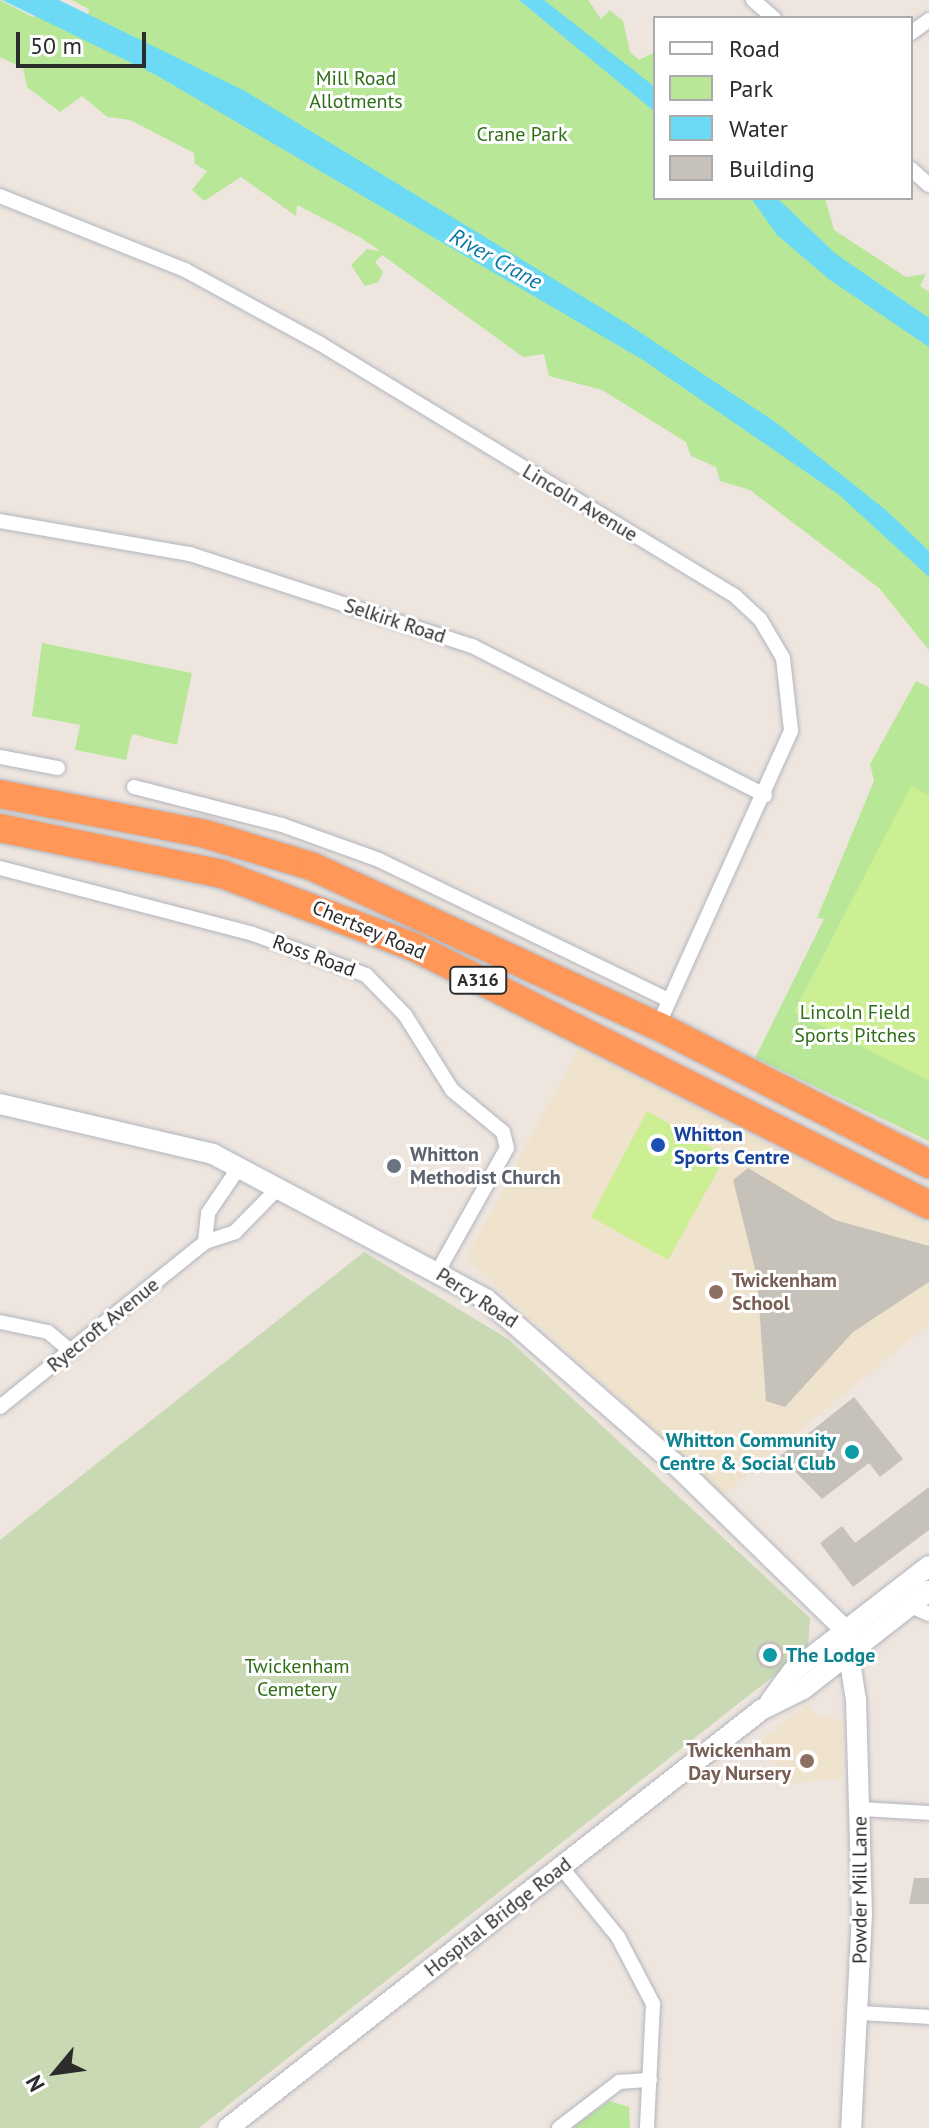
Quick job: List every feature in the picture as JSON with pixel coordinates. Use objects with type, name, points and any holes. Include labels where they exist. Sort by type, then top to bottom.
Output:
[{"type":"highway","name":"Chertsey Road","points":[[0,794],[205,834],[311,866],[663,1013],[929,1164]]},
{"type":"highway","name":"Chertsey Road","points":[[0,828],[222,874],[414,947],[929,1205]]},
{"type":"street","points":[[753,0],[772,16]]},
{"type":"street","points":[[913,171],[929,185]]},
{"type":"street","name":"Lincoln Avenue","points":[[0,196],[185,270],[735,596],[760,619],[783,658],[791,694],[791,731],[765,795],[663,1013]]},
{"type":"street","name":"Selkirk Road","points":[[0,521],[190,554],[472,646],[765,795]]},
{"type":"street","points":[[0,757],[58,768]]},
{"type":"street","name":"Chertsey Road","points":[[134,787],[282,825],[379,860],[663,1013]]},
{"type":"street","name":"Ross Road","points":[[0,868],[253,934],[366,975],[405,1015],[452,1090],[503,1132],[507,1148],[438,1271]]},
{"type":"street","name":"Percy Road","points":[[0,1104],[168,1140],[240,1166],[438,1271],[540,1341],[845,1630]]},
{"type":"street","points":[[205,1242],[208,1213],[240,1166]]},
{"type":"street","name":"Ryecroft Avenue","points":[[0,1407],[205,1242],[235,1232],[279,1187]]},
{"type":"street","points":[[0,1322],[48,1332],[71,1351]]},
{"type":"street","name":"Hospital Bridge Road","points":[[767,1705],[792,1672],[929,1566]]},
{"type":"street","name":"Hospital Bridge Road","points":[[228,2128],[767,1705],[920,1610],[929,1591]]},
{"type":"street","points":[[845,1630],[851,1653]]},
{"type":"street","name":"Powder Mill Lane","points":[[851,1653],[860,1809],[858,2013],[851,2128]]},
{"type":"street","points":[[860,1809],[929,1813]]},
{"type":"street","points":[[562,1868],[639,1969],[653,2004],[647,2128]]},
{"type":"street","points":[[858,2013],[929,2017]]},
{"type":"street","points":[[559,2128],[619,2082],[650,2080]]},
{"type":"shaded area","name":"Twickenham School","points":[[578,1049],[929,1225],[929,1324],[724,1494],[466,1259]]},
{"type":"shaded area","name":"Twickenham Day Nursery","points":[[807,1704],[818,1716],[841,1720],[843,1779],[790,1783],[758,1742]]},
{"type":"green space","name":"Crane Park","points":[[0,0],[33,17],[53,2],[88,16],[89,9],[71,0],[588,0],[601,19],[610,10],[623,21],[630,52],[639,60],[653,53],[653,200],[826,200],[834,230],[906,277],[926,274],[920,286],[929,292],[929,650],[879,588],[750,490],[720,481],[716,467],[691,456],[686,442],[602,390],[549,376],[544,354],[523,357],[382,255],[375,262],[383,272],[378,282],[365,286],[351,265],[367,249],[380,251],[297,205],[296,216],[241,177],[204,201],[192,190],[207,171],[195,164],[194,153],[130,120],[107,117],[82,96],[60,112],[27,87],[23,68],[0,57]]},
{"type":"green space","points":[[42,643],[192,673],[177,745],[132,734],[126,760],[75,750],[80,725],[32,716]]},
{"type":"green space","name":"Lincoln Field Sports Pitches","points":[[916,681],[929,687],[929,1141],[755,1058],[824,919],[817,918],[874,781],[870,764]]},
{"type":"green space","points":[[911,786],[929,796],[929,1081],[794,1012]]},
{"type":"green space","points":[[647,1111],[726,1156],[668,1260],[591,1217]]},
{"type":"green space","name":"Twickenham Cemetery","points":[[364,1252],[508,1339],[810,1618],[808,1649],[199,2128],[0,2128],[0,1540]]},
{"type":"green space","points":[[609,2101],[629,2107],[630,2128],[572,2128]]},
{"type":"water","name":"River Crane","points":[[2,0],[59,0],[245,91],[626,323],[774,421],[887,511],[929,551],[929,577],[838,494],[643,360],[156,75]]},
{"type":"water","points":[[519,0],[544,0],[653,85],[653,110]]},
{"type":"water","points":[[752,200],[779,200],[836,254],[929,318],[929,347],[830,280],[777,235]]},
{"type":"building","name":"Twickenham School","points":[[748,1168],[835,1220],[929,1246],[929,1282],[853,1332],[785,1407],[766,1401],[757,1277],[733,1180]]},
{"type":"building","name":"Whitton Community Centre & Social Club","points":[[854,1397],[903,1459],[880,1477],[869,1463],[822,1499],[780,1456]]},
{"type":"building","points":[[929,1487],[929,1530],[853,1587],[820,1543],[842,1526],[855,1543]]},
{"type":"building","name":"The Lodge","points":[[770,1641],[780,1645],[784,1655],[780,1665],[770,1669],[760,1665],[756,1655],[760,1645]]},
{"type":"building","points":[[914,1878],[929,1878],[929,1904],[909,1904]]},
{"type":"place","name":"Whitton Sports Centre","points":[[658,1145]]},
{"type":"place","name":"Whitton Methodist Church","points":[[394,1166]]},
{"type":"place","name":"Twickenham School","points":[[716,1292]]},
{"type":"place","name":"Whitton Community Centre & Social Club","points":[[852,1452]]},
{"type":"place","name":"The Lodge","points":[[770,1655]]},
{"type":"place","name":"Twickenham Day Nursery","points":[[807,1761]]},
{"type":"park label","name":"Mill Road Allotments","points":[[356,90]]}]
